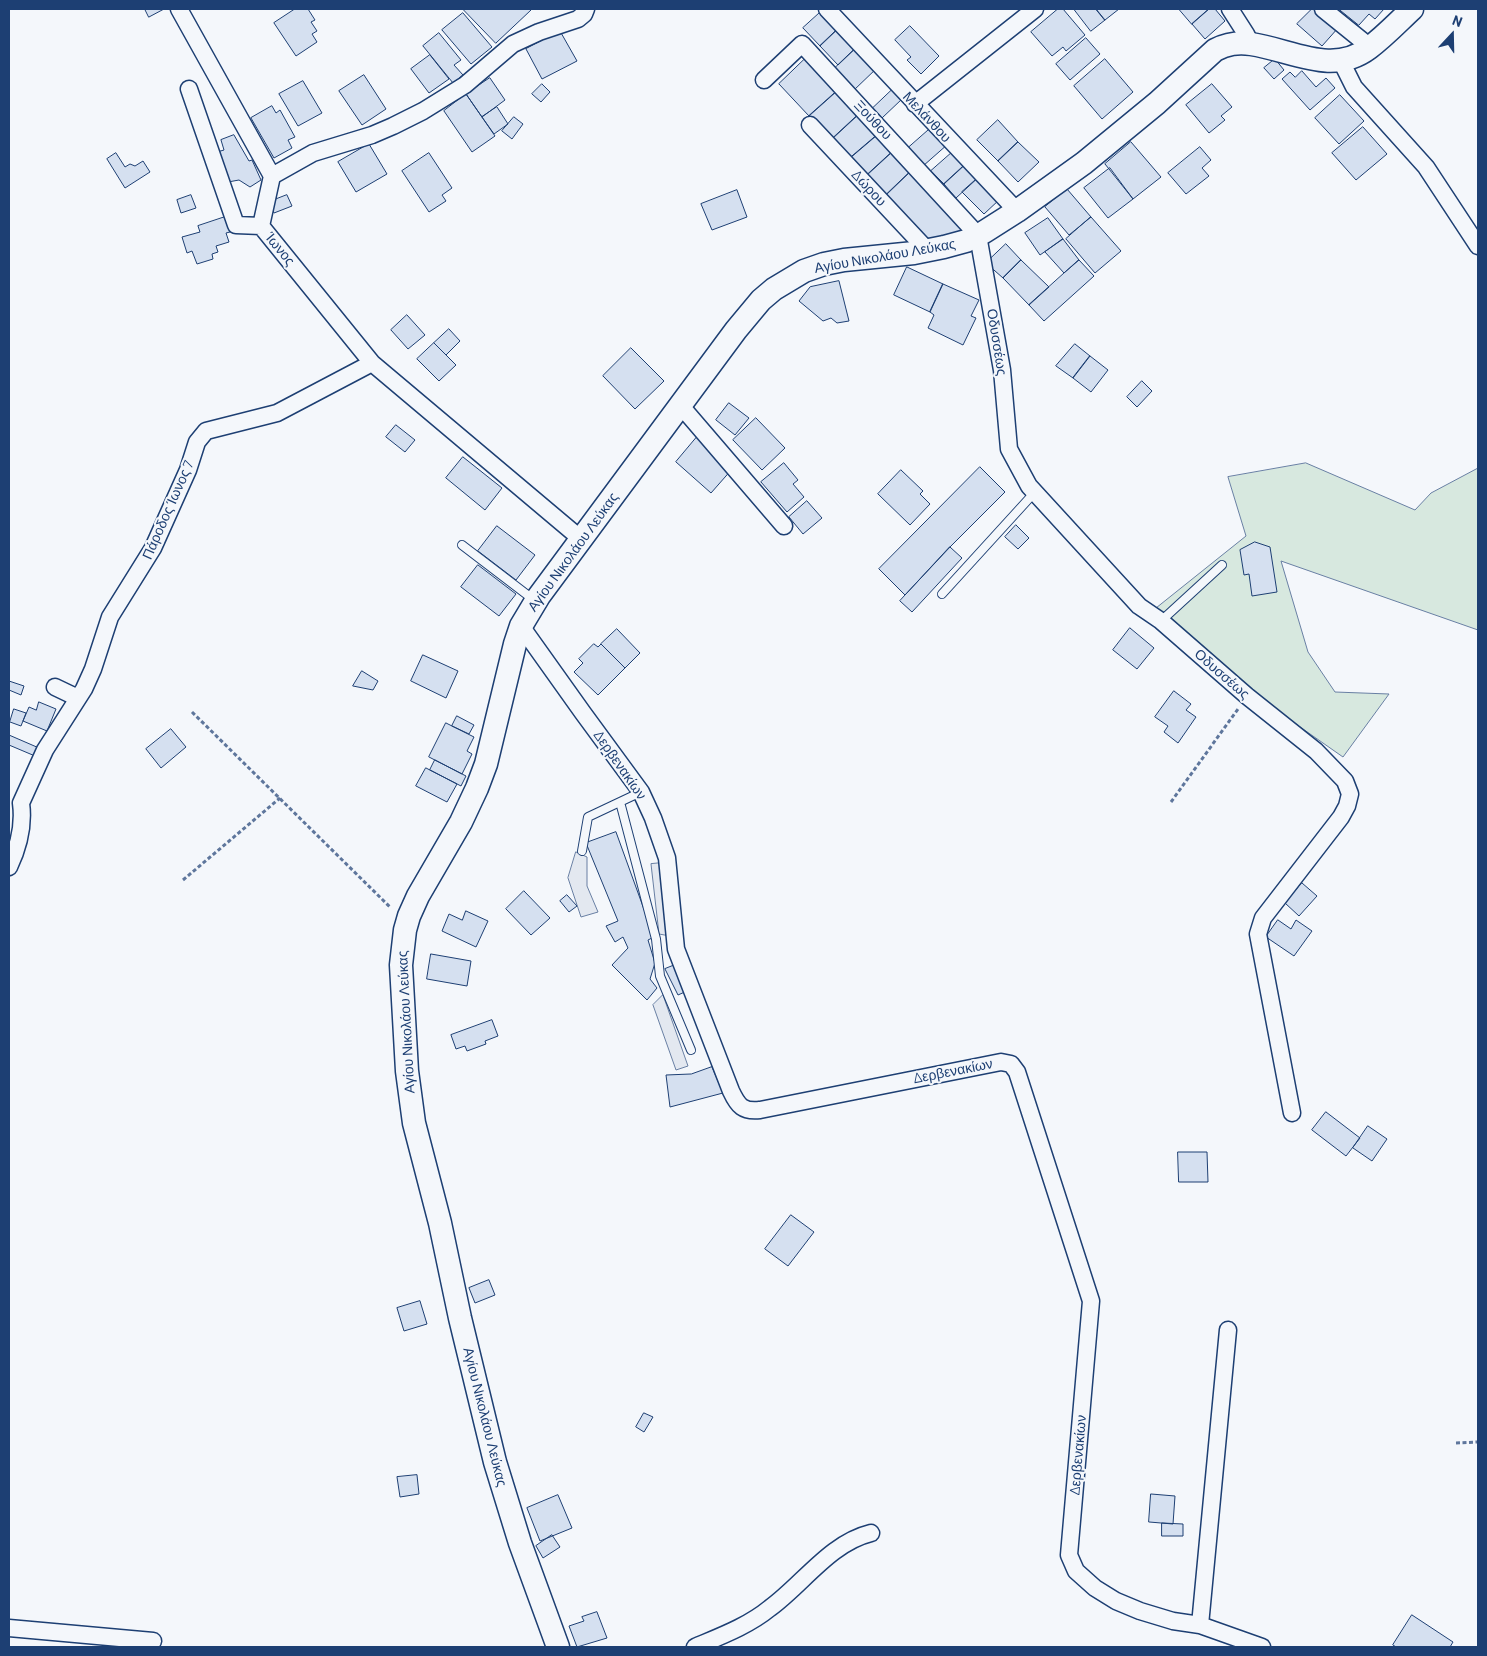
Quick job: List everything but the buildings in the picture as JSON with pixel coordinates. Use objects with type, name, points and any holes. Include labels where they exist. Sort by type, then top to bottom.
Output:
[{"type":"main road","name":"Αγίου Νικολάου Λεύκας","points":[[558,1647],[520,1543],[495,1462],[460,1318],[440,1223],[414,1123],[407,1071],[401,965],[406,924],[418,896],[454,835],[477,788],[488,756],[513,652],[522,626],[536,602],[581,540],[761,300],[791,278],[811,269],[832,263],[928,251],[957,244],[977,236],[1017,211],[1106,145],[1215,50],[1230,44],[1251,44],[1322,61],[1341,61],[1355,57],[1370,48],[1412,9]]},
{"type":"street","points":[[179,9],[272,176],[313,153],[357,140],[407,119],[464,85],[513,44],[539,32],[570,22],[584,14],[586,9]]},
{"type":"street","name":"Μελάνθου","points":[[827,9],[1017,211]]},
{"type":"street","points":[[915,104],[1035,9]]},
{"type":"street","points":[[1230,9],[1251,44]]},
{"type":"street","points":[[1323,9],[1370,48]]},
{"type":"street","name":"Ξούθου","points":[[764,80],[802,44],[977,236]]},
{"type":"street","points":[[1341,61],[1354,87],[1426,167],[1478,246]]},
{"type":"street","points":[[188,89],[236,225],[261,226]]},
{"type":"street","name":"Δώρου","points":[[810,125],[928,251]]},
{"type":"street","name":"Ίωνος","points":[[272,176],[261,226],[372,363],[581,540]]},
{"type":"street","name":"Οδυσσέως","points":[[977,236],[1002,370],[1010,449],[1029,486],[1139,606],[1161,621],[1247,696],[1316,752],[1345,780],[1350,794],[1341,818],[1263,918],[1258,934],[1292,1113]]},
{"type":"street","name":"Πάροδος Ίωνος 7","points":[[15,802],[78,698],[93,669],[110,617],[153,548],[188,470],[201,435],[206,431],[277,413],[372,363]]},
{"type":"street","points":[[681,406],[784,526]]},
{"type":"street","name":"Δερβενακίων","points":[[522,626],[571,697],[641,792],[654,818],[667,858],[676,949],[735,1101],[742,1108],[751,1111],[760,1110],[1001,1062],[1011,1064],[1017,1072],[1092,1301],[1069,1554],[1076,1571],[1095,1588],[1140,1611],[1173,1621],[1200,1625],[1262,1647]]},
{"type":"street","points":[[55,687],[78,698]]},
{"type":"street","points":[[9,866],[22,829],[23,815],[15,802]]},
{"type":"street","points":[[1200,1625],[1228,1330]]},
{"type":"street","points":[[695,1647],[753,1620],[783,1598],[846,1543],[858,1536],[871,1533]]},
{"type":"street","points":[[9,1628],[153,1641]]},
{"type":"lane","points":[[942,594],[1035,492]]},
{"type":"lane","points":[[462,545],[536,602]]},
{"type":"lane","points":[[1161,621],[1222,565]]},
{"type":"lane","points":[[582,851],[588,817],[641,792]]},
{"type":"lane","points":[[620,802],[656,939],[660,976],[691,1050]]},
{"type":"path","points":[[1171,802],[1247,696]]},
{"type":"path","points":[[192,712],[406,924]]},
{"type":"path","points":[[183,880],[280,798]]},
{"type":"path","points":[[1456,1443],[1478,1442]]},
{"type":"shaded area","points":[[1306,463],[1415,510],[1431,493],[1478,468],[1478,630],[1281,561],[1308,652],[1335,692],[1389,694],[1343,757],[1240,685],[1156,608],[1246,536],[1228,477]]},
{"type":"shaded area","points":[[576,852],[587,857],[587,886],[598,912],[581,917],[568,878]]},
{"type":"shaded area","points":[[662,863],[670,936],[659,934],[651,864]]},
{"type":"shaded area","points":[[663,995],[688,1066],[676,1070],[653,1005]]}]
